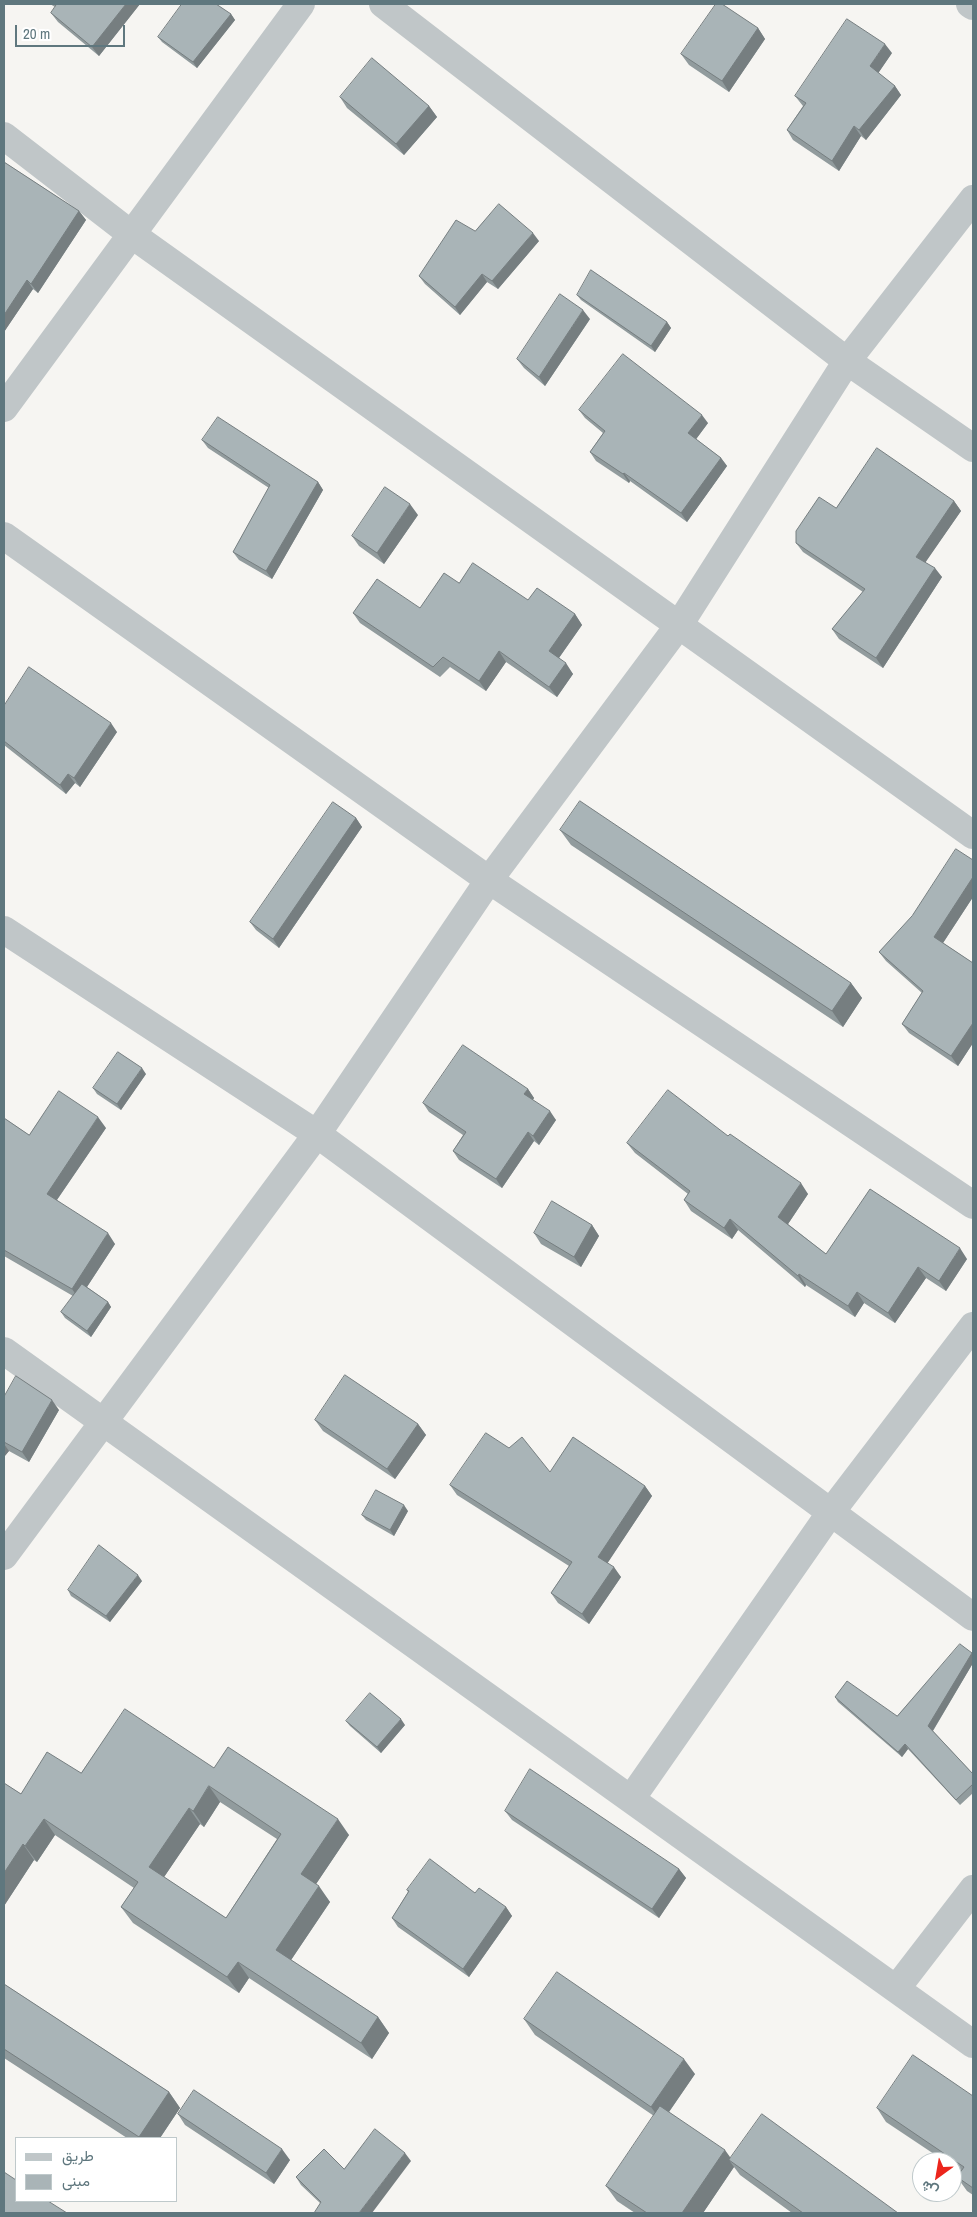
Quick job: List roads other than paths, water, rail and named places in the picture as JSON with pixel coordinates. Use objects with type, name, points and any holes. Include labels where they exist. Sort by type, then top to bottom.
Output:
[{"type":"street","points":[[4,408],[301,4]]},
{"type":"street","points":[[383,4],[848,361],[973,448]]},
{"type":"street","points":[[4,136],[131,234],[973,835]]},
{"type":"street","points":[[4,1556],[316,1134],[489,880],[679,625],[848,361],[973,199]]},
{"type":"street","points":[[4,536],[489,880],[973,1205]]},
{"type":"street","points":[[4,930],[316,1134],[973,1617]]},
{"type":"street","points":[[631,1800],[831,1512],[973,1326]]},
{"type":"street","points":[[4,1351],[973,2044]]},
{"type":"street","points":[[896,1990],[973,1890]]}]
